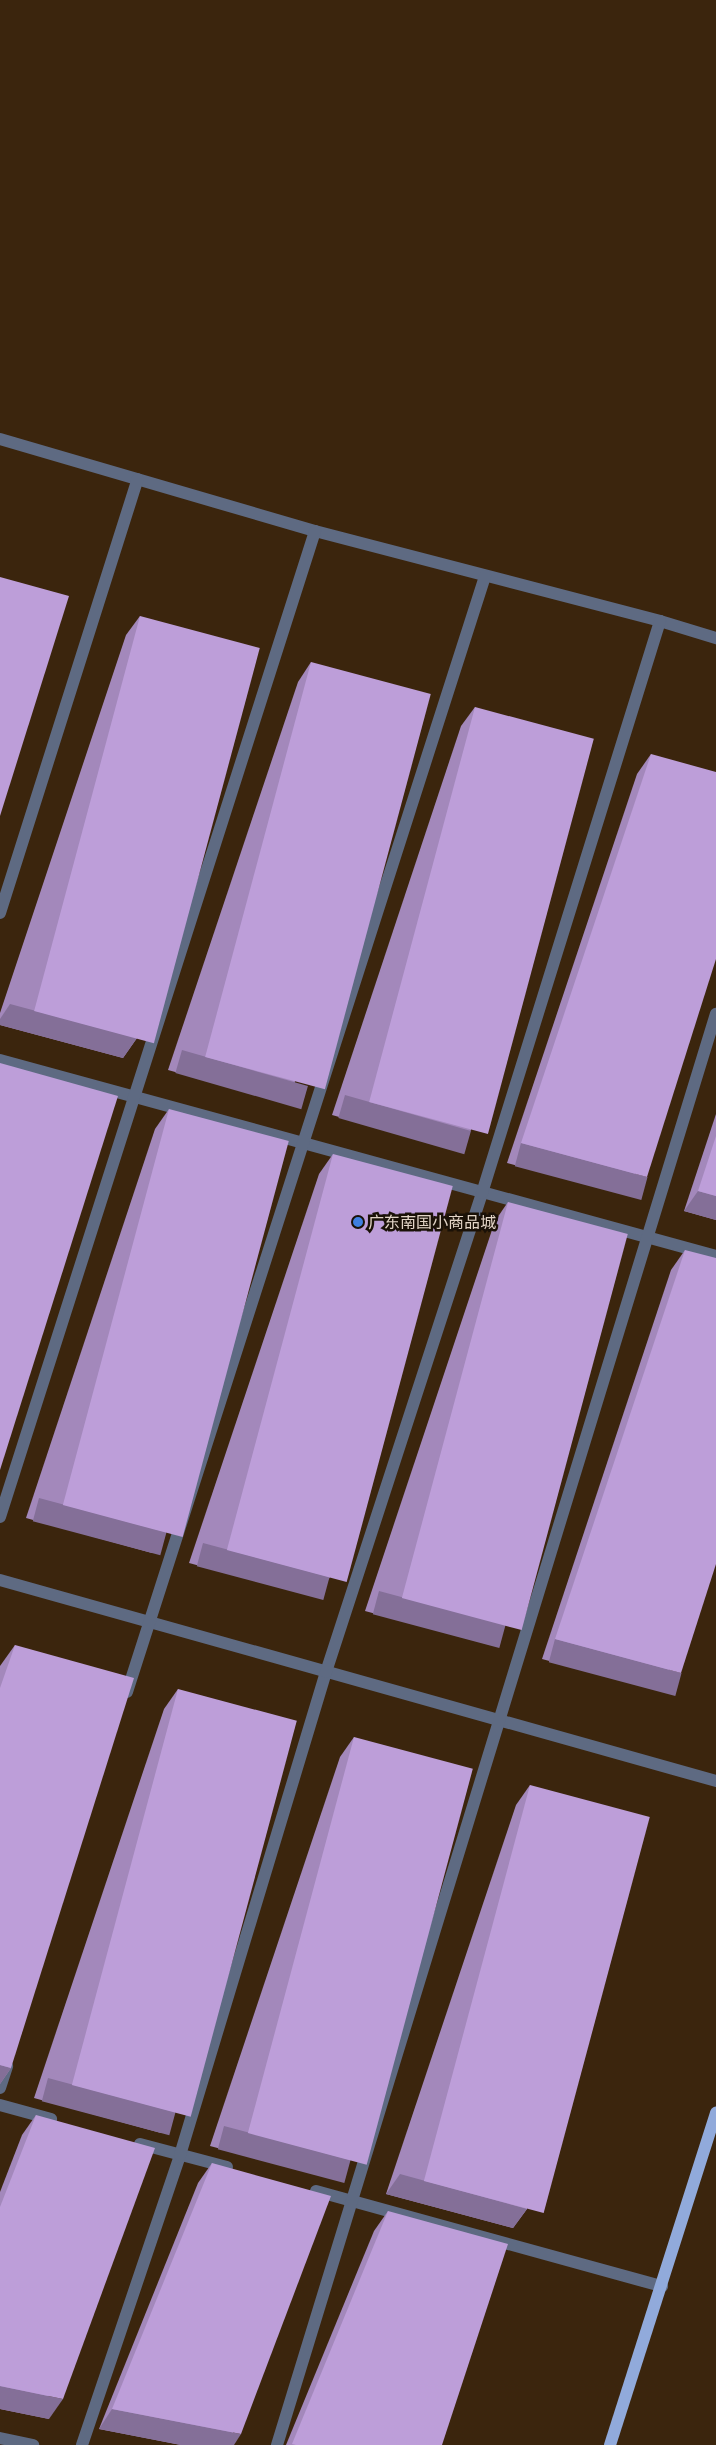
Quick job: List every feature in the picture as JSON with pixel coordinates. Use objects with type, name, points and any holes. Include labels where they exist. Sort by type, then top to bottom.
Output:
[{"type":"main road","points":[[610,2445],[716,2112]]},
{"type":"street","points":[[0,440],[315,531],[660,620],[716,638]]},
{"type":"street","points":[[0,913],[138,479]]},
{"type":"street","points":[[0,1517],[315,531]]},
{"type":"street","points":[[122,1707],[485,576]]},
{"type":"street","points":[[82,2445],[180,2155],[326,1672],[482,1193],[660,620]]},
{"type":"street","points":[[277,2445],[716,1014]]},
{"type":"street","points":[[0,1060],[716,1256]]},
{"type":"street","points":[[0,1580],[716,1781]]},
{"type":"street","points":[[0,2088],[12,2050]]},
{"type":"street","points":[[0,2105],[66,2124]]},
{"type":"street","points":[[123,2139],[237,2170]]},
{"type":"street","points":[[304,2188],[662,2286]]},
{"type":"street","points":[[0,2438],[33,2445]]},
{"type":"building","points":[[0,577],[69,596],[0,816]]},
{"type":"building","points":[[140,616],[260,648],[154,1043],[34,1011]]},
{"type":"building","points":[[311,662],[431,694],[325,1089],[205,1057]]},
{"type":"building","points":[[475,707],[594,739],[488,1134],[369,1102]]},
{"type":"building","points":[[651,754],[716,772],[716,959],[647,1177],[521,1143]]},
{"type":"building","points":[[0,1063],[118,1096],[0,1470]]},
{"type":"building","points":[[169,1109],[289,1141],[183,1537],[63,1505]]},
{"type":"building","points":[[716,1136],[716,1196],[698,1191]]},
{"type":"building","points":[[333,1154],[453,1186],[347,1582],[227,1550]]},
{"type":"building","points":[[508,1202],[628,1234],[522,1630],[402,1598]]},
{"type":"building","points":[[685,1250],[716,1258],[716,1564],[681,1673],[555,1639]]},
{"type":"building","points":[[15,1645],[134,1678],[11,2068],[0,2065],[0,1688]]},
{"type":"building","points":[[178,1689],[297,1721],[191,2117],[72,2085]]},
{"type":"building","points":[[354,1737],[473,1769],[367,2165],[248,2133]]},
{"type":"building","points":[[530,1785],[650,1817],[544,2213],[424,2181]]},
{"type":"building","points":[[36,2115],[155,2148],[63,2399],[0,2386],[0,2207]]},
{"type":"building","points":[[212,2163],[331,2196],[241,2434],[112,2409]]},
{"type":"building","points":[[388,2211],[508,2244],[442,2445],[292,2444]]},
{"type":"place","name":"广东南国小商品城","points":[[358,1222]]}]
